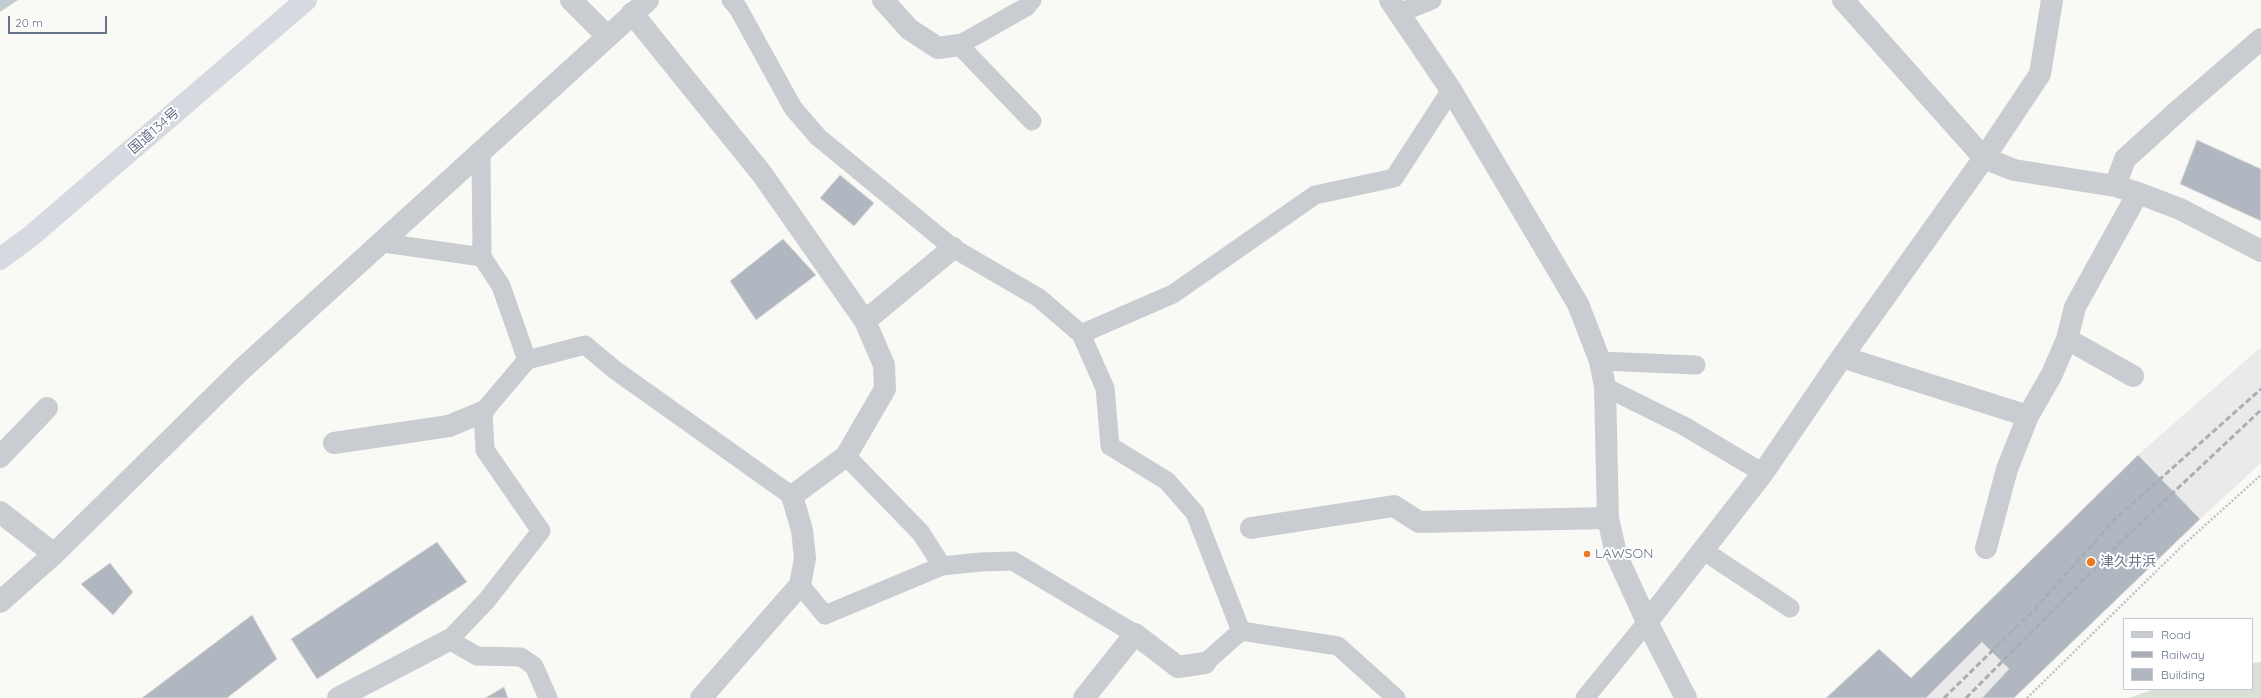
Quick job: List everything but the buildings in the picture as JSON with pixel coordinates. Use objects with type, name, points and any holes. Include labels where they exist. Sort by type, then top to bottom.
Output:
[{"type":"highway","name":"国道134号","points":[[0,259],[31,236],[306,0]]},
{"type":"street","points":[[571,0],[607,36]]},
{"type":"street","points":[[883,0],[909,29],[938,48],[959,45]]},
{"type":"street","points":[[1843,0],[1984,158],[2014,170],[2115,186],[2138,193],[2180,210],[2261,251]]},
{"type":"street","points":[[1646,622],[1704,551],[1763,473],[1842,357],[1984,158],[2040,74],[2052,0]]},
{"type":"street","points":[[1395,6],[1451,90],[1578,304],[1600,361],[1605,387],[1608,518],[1616,554],[1646,622],[1686,698]]},
{"type":"street","points":[[0,602],[54,554],[241,370],[384,243],[640,7],[762,174],[865,321],[884,365],[885,389],[846,456],[792,496],[802,530],[806,558],[800,585],[702,698]]},
{"type":"street","points":[[2115,186],[2125,159],[2261,39]]},
{"type":"street","points":[[1986,548],[2007,469],[2028,416],[2052,374],[2067,339],[2075,307],[2138,193]]},
{"type":"street","points":[[865,321],[953,248]]},
{"type":"street","points":[[2067,339],[2132,376]]},
{"type":"street","points":[[1842,357],[2028,416]]},
{"type":"street","points":[[0,457],[47,408]]},
{"type":"street","points":[[334,443],[449,426],[482,412]]},
{"type":"street","points":[[1251,528],[1394,506],[1419,522],[1608,518]]},
{"type":"street","points":[[0,512],[54,554]]},
{"type":"street","points":[[1084,698],[1135,634],[1178,667],[1205,663]]},
{"type":"street","points":[[338,698],[448,640]]},
{"type":"lane","points":[[731,0],[738,8],[793,108],[818,137],[953,248],[1039,298],[1081,334],[1105,388],[1110,446],[1167,481],[1195,513],[1241,631]]},
{"type":"lane","points":[[1032,0],[1026,7],[959,45],[1032,121]]},
{"type":"lane","points":[[1395,6],[1432,0]]},
{"type":"lane","points":[[1081,334],[1173,294],[1315,195],[1394,178],[1451,90]]},
{"type":"lane","points":[[481,152],[482,257],[501,286],[527,360]]},
{"type":"lane","points":[[384,243],[482,257]]},
{"type":"lane","points":[[548,698],[534,666],[521,657],[477,656],[448,640],[487,600],[541,530],[485,450],[482,412],[527,360],[585,345],[622,374],[792,496]]},
{"type":"lane","points":[[1600,361],[1696,365]]},
{"type":"lane","points":[[1605,387],[1684,426],[1763,473]]},
{"type":"lane","points":[[846,456],[921,533],[942,566]]},
{"type":"lane","points":[[1704,551],[1790,608]]},
{"type":"lane","points":[[800,585],[825,615],[942,566],[1013,561],[1135,634]]},
{"type":"lane","points":[[1585,698],[1646,622]]},
{"type":"lane","points":[[1205,663],[1241,631]]},
{"type":"lane","points":[[1241,631],[1338,646],[1396,698]]},
{"type":"path","points":[[2027,698],[2181,547],[2261,475]]},
{"type":"shaded area","points":[[0,0],[18,0],[0,12]]},
{"type":"shaded area","points":[[2261,347],[2261,463],[2200,519],[2014,698],[1826,698],[1879,649],[1912,678],[2138,455]]},
{"type":"shaded area","points":[[2261,662],[2261,698],[2129,698],[2152,690],[2253,690],[2253,663]]},
{"type":"railway","points":[[1944,698],[2036,608],[2114,520],[2261,389]]},
{"type":"railway","points":[[1966,698],[2128,535],[2261,410]]},
{"type":"place","name":"LAWSON","points":[[1587,554]]},
{"type":"place","name":"津久井浜","points":[[2091,562]]}]
